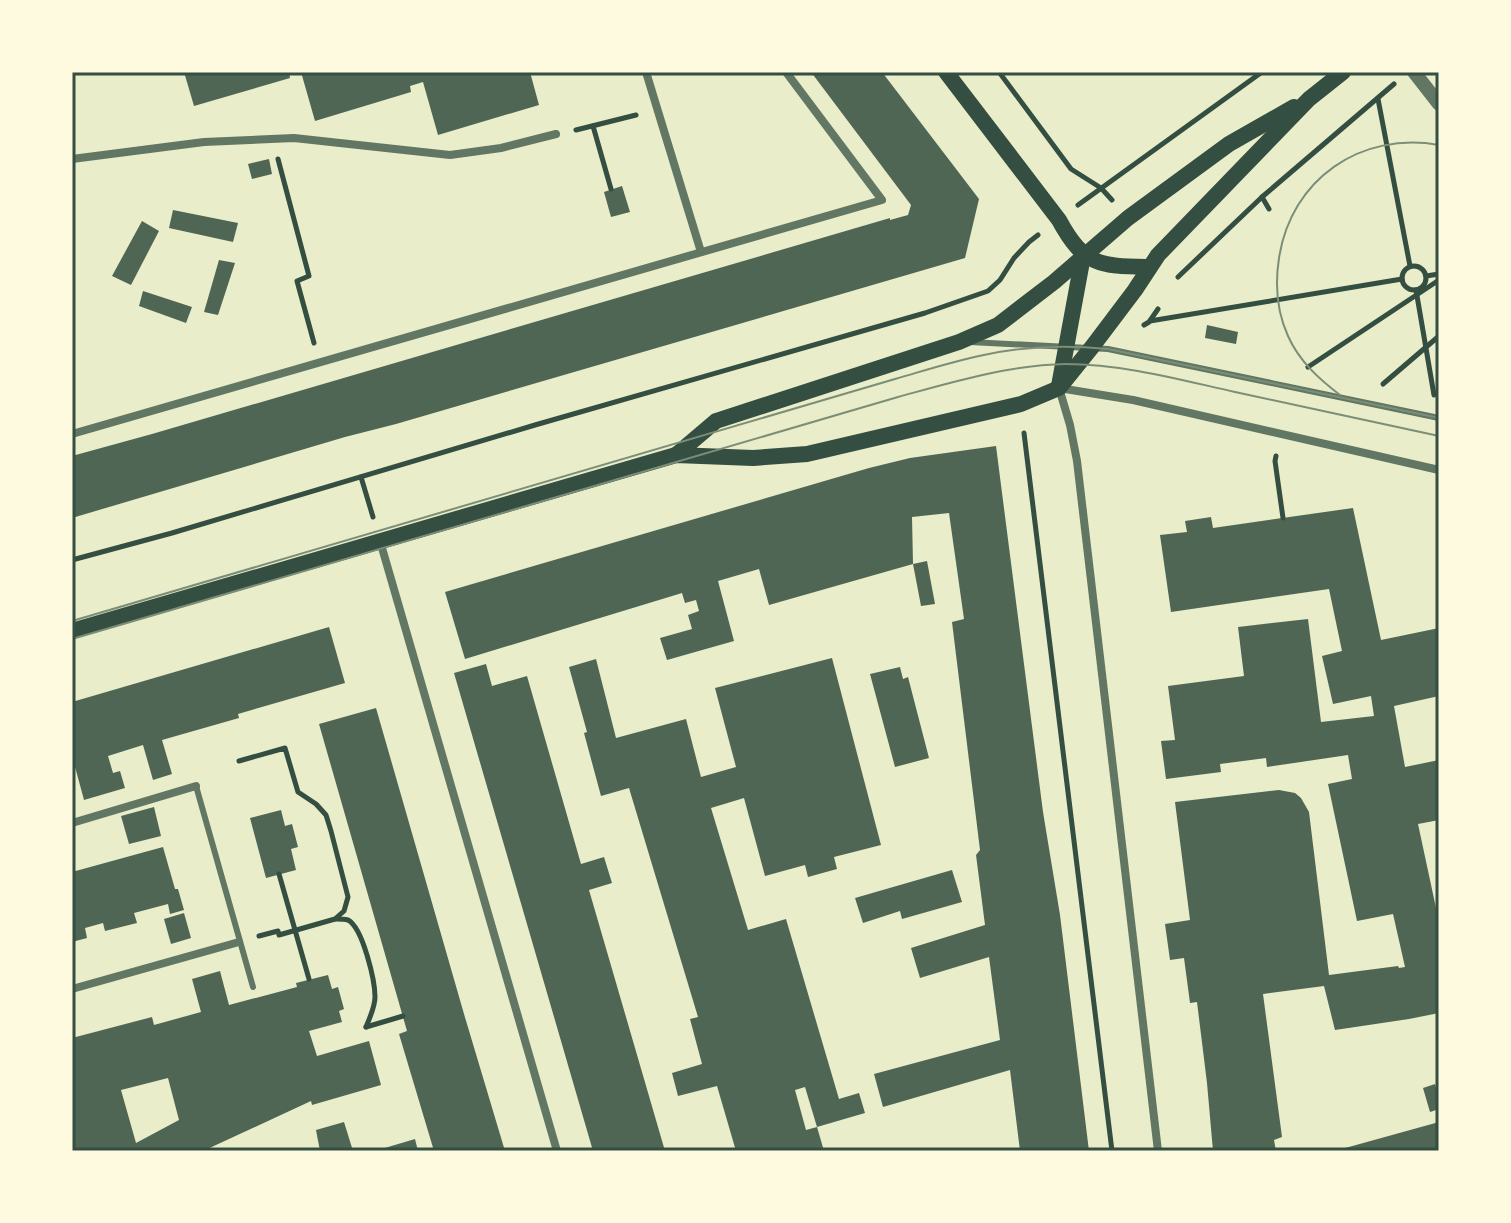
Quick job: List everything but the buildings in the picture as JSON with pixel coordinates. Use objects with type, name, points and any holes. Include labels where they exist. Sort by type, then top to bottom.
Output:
[{"type":"main road","points":[[946,72],[1083,256],[1104,265],[1148,267]]},
{"type":"main road","points":[[72,631],[676,455],[753,458],[807,454],[1021,404],[1059,388],[1135,290],[1158,255],[1309,99],[1343,72]]},
{"type":"main road","points":[[676,455],[716,421],[959,342],[998,325],[1128,218],[1229,144],[1309,99]]},
{"type":"main road","points":[[1059,388],[1083,256]]},
{"type":"street","points":[[646,72],[701,252]]},
{"type":"street","points":[[72,434],[882,200],[786,72]]},
{"type":"street","points":[[1414,72],[1439,104]]},
{"type":"street","points":[[72,159],[204,142],[294,138],[450,155],[501,148],[556,134]]},
{"type":"street","points":[[1158,1151],[1077,461],[1059,388],[1133,400],[1439,470]]},
{"type":"street","points":[[380,541],[557,1151]]},
{"type":"street","points":[[72,823],[196,786]]},
{"type":"street","points":[[72,989],[239,942]]},
{"type":"lane","points":[[959,342],[1092,347],[1153,357],[1439,418]]},
{"type":"lane","points":[[196,786],[253,987]]},
{"type":"path","points":[[999,72],[1071,169],[1101,188]]},
{"type":"path","points":[[72,560],[925,313],[988,291],[1029,242],[1262,72]]},
{"type":"path","points":[[1179,276],[1262,197],[1378,99],[1410,266]]},
{"type":"path","points":[[611,189],[593,126],[658,109]]},
{"type":"path","points":[[273,139],[309,276],[297,281],[319,362]]},
{"type":"path","points":[[1262,197],[1269,209]]},
{"type":"path","points":[[1416,293],[1425,284],[1426,276],[1419,267],[1410,266],[1404,271],[1402,279],[1405,286],[1416,293],[1434,395]]},
{"type":"path","points":[[1426,276],[1439,277]]},
{"type":"path","points":[[1308,367],[1439,277]]},
{"type":"path","points":[[1149,322],[1402,279]]},
{"type":"path","points":[[1383,384],[1439,336]]},
{"type":"path","points":[[1024,433],[1112,1151]]},
{"type":"path","points":[[1275,461],[1283,518]]},
{"type":"path","points":[[361,477],[380,541]]},
{"type":"path","points":[[239,761],[285,748],[298,792],[326,815],[348,897],[344,911],[335,919]]},
{"type":"path","points":[[279,874],[309,979]]},
{"type":"path","points":[[278,931],[279,935],[335,919],[349,921],[357,929],[366,950],[375,998],[366,1027],[403,1016]]},
{"type":"tram line","points":[[1340,395],[1304,361],[1284,327],[1277,278],[1286,230],[1298,205],[1314,184],[1334,167],[1357,154],[1383,146],[1410,143],[1439,145]]},
{"type":"tram line","points":[[72,621],[937,367],[1011,350],[1059,347],[1108,349],[1439,418]]},
{"type":"tram line","points":[[72,639],[898,397],[1023,367],[1066,364],[1130,370],[1439,436]]}]
